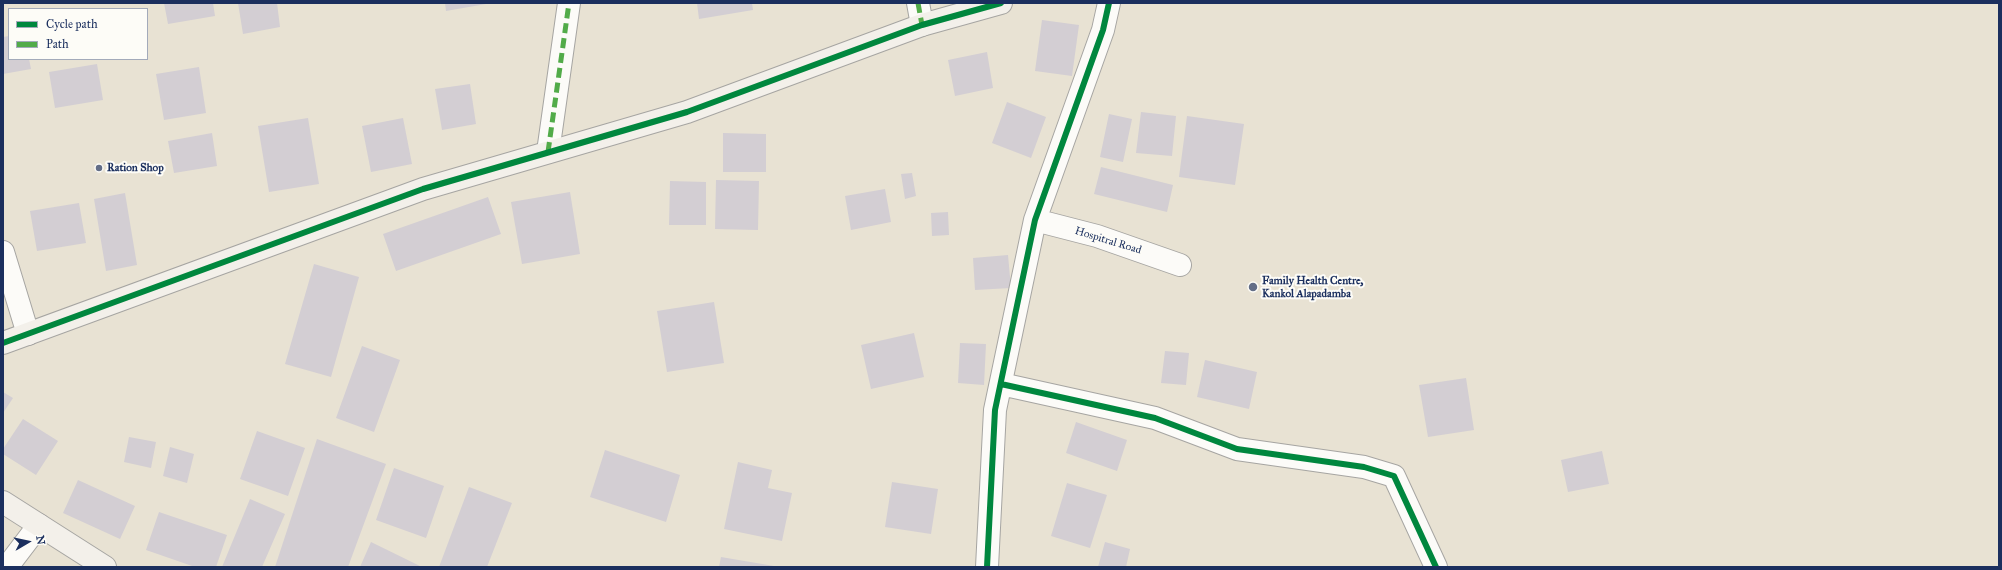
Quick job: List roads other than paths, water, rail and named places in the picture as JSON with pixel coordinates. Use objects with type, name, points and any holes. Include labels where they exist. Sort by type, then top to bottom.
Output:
[{"type":"street","points":[[548,152],[569,3]]},
{"type":"street","points":[[918,3],[922,25]]},
{"type":"street","points":[[3,343],[422,189],[687,112],[922,25],[1001,3]]},
{"type":"street","points":[[987,567],[995,410],[1035,220],[1104,30],[1109,3]]},
{"type":"street","name":"Hospitral Road","points":[[1035,220],[1097,236],[1180,265]]},
{"type":"street","points":[[3,252],[28,334]]},
{"type":"street","points":[[1001,384],[1155,418],[1237,449],[1364,467],[1394,476],[1436,567]]},
{"type":"street","points":[[3,502],[105,567]]},
{"type":"street","points":[[7,567],[38,525]]},
{"type":"place","name":"Ration Shop","points":[[99,168]]},
{"type":"place","name":"Family Health Centre, Kankol Alapadamba","points":[[1253,287]]}]
